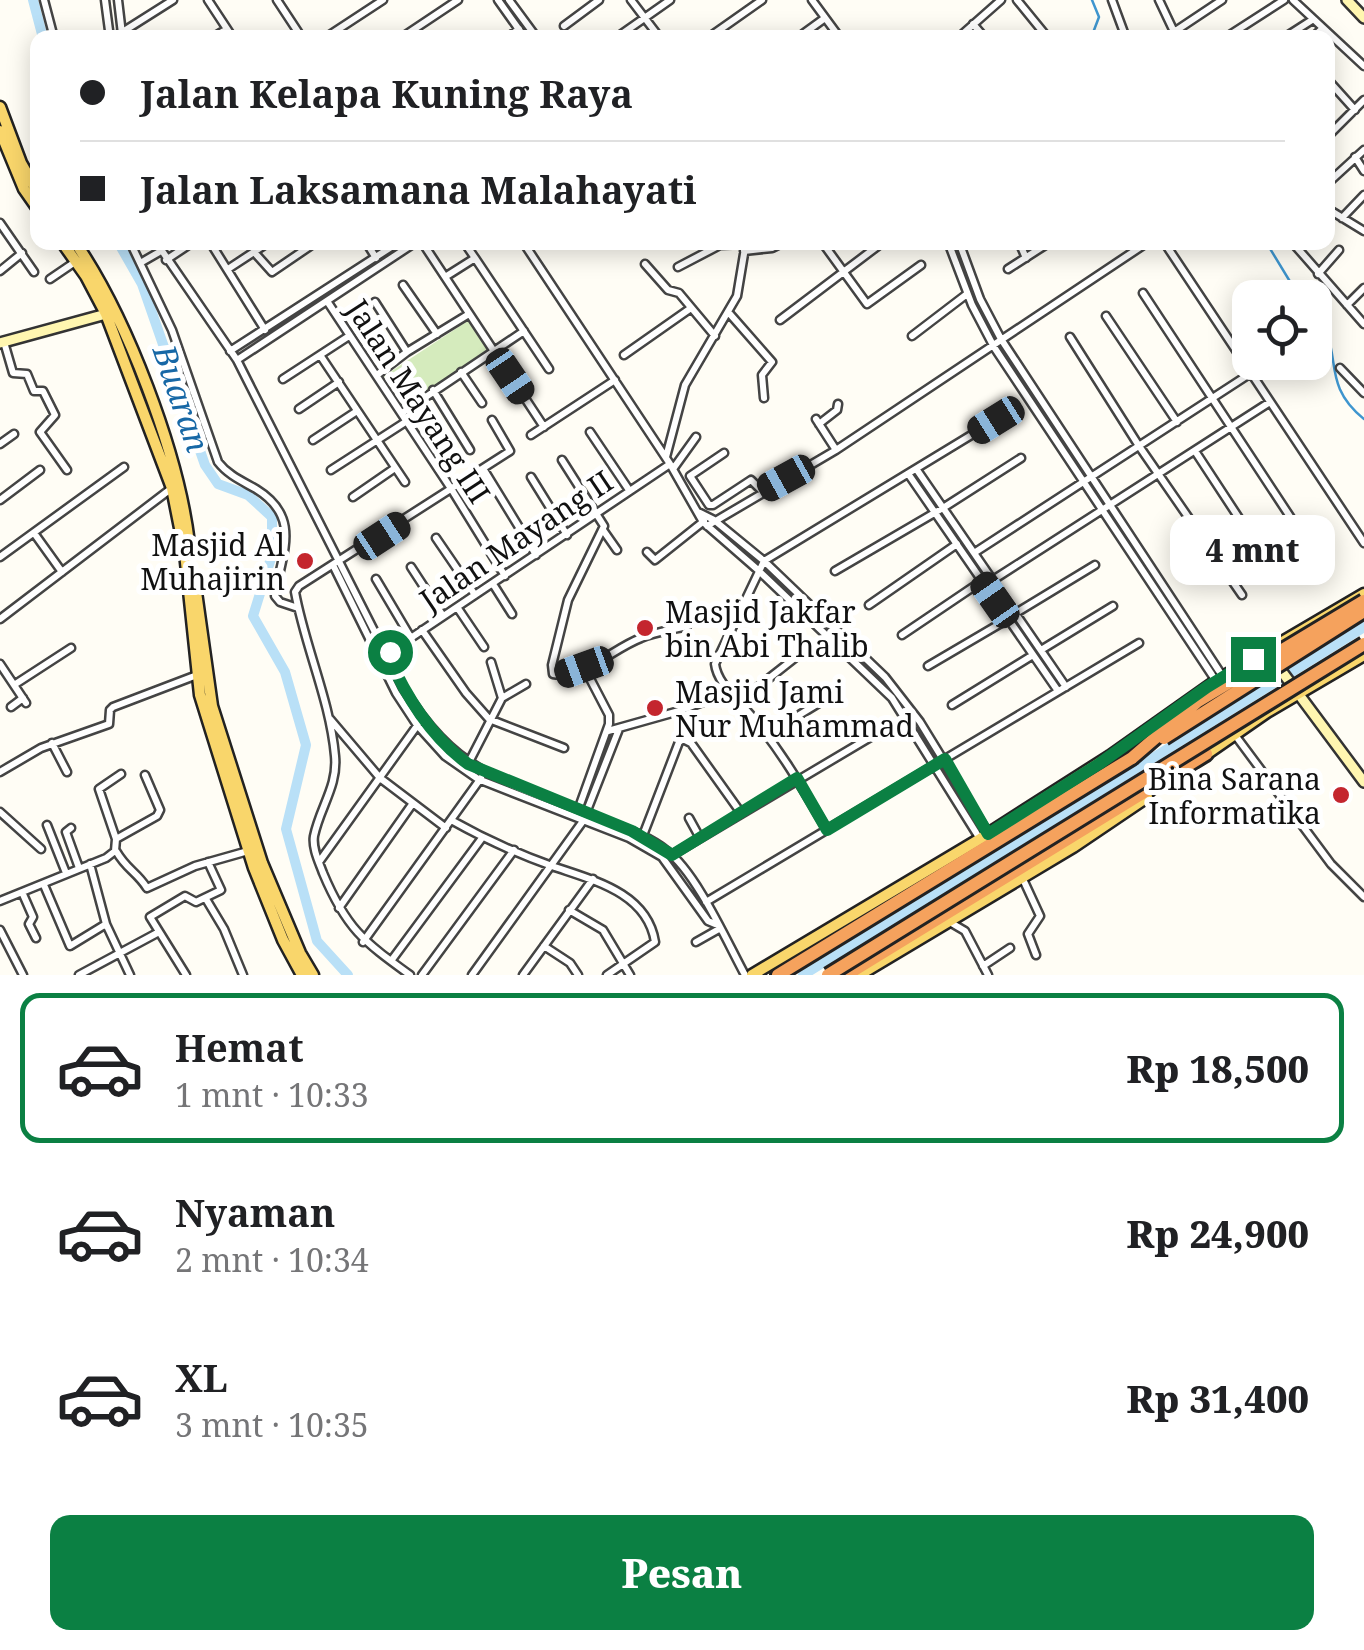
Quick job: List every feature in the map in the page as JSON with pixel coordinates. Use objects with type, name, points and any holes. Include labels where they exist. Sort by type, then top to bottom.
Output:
[{"type":"highway","points":[[1132,758],[1198,701],[1364,597]]},
{"type":"highway","points":[[778,975],[1364,611]]},
{"type":"highway","points":[[828,975],[1364,644]]},
{"type":"highway","points":[[855,972],[1206,754]]},
{"type":"main road","points":[[0,107],[6,146],[30,180]]},
{"type":"main road","points":[[0,131],[30,198]]},
{"type":"main road","points":[[68,250],[132,362],[172,488],[185,553],[196,675],[210,733],[248,851],[278,928],[302,975]]},
{"type":"main road","points":[[79,250],[114,311],[186,516],[212,706],[262,863],[313,975]]},
{"type":"main road","points":[[748,975],[984,836],[1110,756],[1220,679],[1270,656],[1364,597]]},
{"type":"main road","points":[[855,972],[1087,838],[1235,734],[1364,655]]},
{"type":"street","points":[[44,0],[52,30]]},
{"type":"street","points":[[104,0],[110,30]]},
{"type":"street","points":[[118,0],[121,30]]},
{"type":"street","points":[[129,30],[174,0]]},
{"type":"street","points":[[208,0],[227,28],[224,30]]},
{"type":"street","points":[[289,0],[279,3],[297,30]]},
{"type":"street","points":[[337,30],[383,0]]},
{"type":"street","points":[[413,30],[458,0]]},
{"type":"street","points":[[498,0],[519,29]]},
{"type":"street","points":[[510,0],[531,30]]},
{"type":"street","points":[[564,26],[599,0]]},
{"type":"street","points":[[631,0],[654,30]]},
{"type":"street","points":[[628,30],[670,0]]},
{"type":"street","points":[[719,30],[762,0]]},
{"type":"street","points":[[812,0],[834,30]]},
{"type":"street","points":[[967,30],[1001,0]]},
{"type":"street","points":[[1016,0],[1041,30]]},
{"type":"street","points":[[1112,0],[1123,30]]},
{"type":"street","points":[[1159,0],[1174,30]]},
{"type":"street","points":[[1196,0],[1202,13]]},
{"type":"street","points":[[1181,30],[1222,0]]},
{"type":"street","points":[[1237,30],[1284,0]]},
{"type":"street","points":[[1292,0],[1323,28]]},
{"type":"street","points":[[1347,0],[1364,18]]},
{"type":"street","points":[[810,30],[825,18]]},
{"type":"street","points":[[1296,30],[1312,20]]},
{"type":"street","points":[[973,24],[978,30]]},
{"type":"street","points":[[1335,39],[1364,66]]},
{"type":"street","points":[[1335,88],[1354,110]]},
{"type":"street","points":[[1335,126],[1364,100]]},
{"type":"street","points":[[1335,176],[1364,150]]},
{"type":"street","points":[[1356,157],[1364,170]]},
{"type":"street","points":[[1342,218],[1364,195]]},
{"type":"street","points":[[1335,214],[1364,231]]},
{"type":"street","points":[[0,223],[4,236],[34,272]]},
{"type":"street","points":[[135,250],[182,357],[218,462],[226,472],[263,494],[281,514],[286,534],[275,596],[299,609]]},
{"type":"street","points":[[166,260],[181,250]]},
{"type":"street","points":[[215,250],[270,339]]},
{"type":"street","points":[[228,269],[257,250]]},
{"type":"street","points":[[254,252],[272,272],[304,250]]},
{"type":"street","points":[[371,250],[376,258]]},
{"type":"street","points":[[230,351],[388,250]]},
{"type":"street","points":[[236,360],[407,250]]},
{"type":"street","points":[[425,250],[544,427]]},
{"type":"street","points":[[470,250],[549,369]]},
{"type":"street","points":[[529,250],[699,512],[892,698],[968,819],[984,836]]},
{"type":"street","points":[[678,267],[710,250]]},
{"type":"street","points":[[670,463],[683,390],[729,313],[739,289],[744,250]]},
{"type":"street","points":[[827,250],[867,304],[921,265]]},
{"type":"street","points":[[780,320],[873,250]]},
{"type":"street","points":[[951,250],[966,294],[994,347],[1088,479]]},
{"type":"street","points":[[962,250],[980,300],[1001,340],[1220,679]]},
{"type":"street","points":[[1022,250],[1026,258]]},
{"type":"street","points":[[1008,270],[1038,250]]},
{"type":"street","points":[[647,552],[655,560],[708,521],[836,450],[1136,250]]},
{"type":"street","points":[[1169,250],[1232,343]]},
{"type":"street","points":[[1298,250],[1364,324]]},
{"type":"street","points":[[1318,274],[1339,250]]},
{"type":"street","points":[[142,262],[161,251],[236,360],[337,565],[382,667],[445,756],[482,776],[672,855],[706,902],[748,975]]},
{"type":"street","points":[[0,271],[22,253]]},
{"type":"street","points":[[445,278],[475,258]]},
{"type":"street","points":[[50,279],[76,261]]},
{"type":"street","points":[[644,264],[668,290],[679,293],[715,336]]},
{"type":"street","points":[[404,284],[437,334]]},
{"type":"street","points":[[1347,305],[1364,288]]},
{"type":"street","points":[[1143,293],[1310,547]]},
{"type":"street","points":[[912,336],[966,294]]},
{"type":"street","name":"Jalan Mayang III","points":[[327,302],[505,576]]},
{"type":"street","points":[[375,302],[407,352]]},
{"type":"street","points":[[624,355],[691,308]]},
{"type":"street","points":[[729,313],[772,362],[762,375],[764,398]]},
{"type":"street","points":[[67,470],[40,433],[55,415],[43,392],[34,391],[26,374],[13,374],[2,343],[106,314]]},
{"type":"street","points":[[378,375],[469,314]]},
{"type":"street","points":[[1106,316],[1177,422]]},
{"type":"street","points":[[331,470],[377,440],[433,390],[524,332]]},
{"type":"street","points":[[283,379],[350,336]]},
{"type":"street","points":[[1070,337],[1158,475],[1242,595]]},
{"type":"street","points":[[320,354],[405,482]]},
{"type":"street","points":[[1340,368],[1364,394]]},
{"type":"street","points":[[461,372],[482,403]]},
{"type":"street","points":[[531,435],[615,380]]},
{"type":"street","points":[[974,552],[1241,380]]},
{"type":"street","points":[[1256,380],[1364,544]]},
{"type":"street","points":[[299,409],[338,382]]},
{"type":"street","points":[[433,390],[470,450]]},
{"type":"street","points":[[993,580],[1270,402]]},
{"type":"street","points":[[836,450],[817,422],[837,410],[838,404]]},
{"type":"street","points":[[313,440],[358,411]]},
{"type":"street","points":[[410,975],[363,942],[338,909],[319,862],[314,837],[336,773],[329,718],[299,609],[297,588],[510,450],[492,420]]},
{"type":"street","points":[[827,830],[768,734],[730,692],[715,664],[764,561],[996,420]]},
{"type":"street","points":[[590,432],[629,490]]},
{"type":"street","points":[[0,444],[14,434]]},
{"type":"street","points":[[670,463],[696,437]]},
{"type":"street","points":[[1195,451],[1271,567]]},
{"type":"street","points":[[681,482],[724,452]]},
{"type":"street","points":[[835,571],[1022,458]]},
{"type":"street","points":[[562,460],[598,513],[603,530],[617,550]]},
{"type":"street","name":"Jalan Mayang II","points":[[387,654],[670,463]]},
{"type":"street","points":[[0,558],[124,468]]},
{"type":"street","points":[[353,497],[396,468]]},
{"type":"street","points":[[0,500],[40,470]]},
{"type":"street","points":[[484,470],[536,555]]},
{"type":"street","points":[[917,470],[1066,686]]},
{"type":"street","points":[[909,475],[1058,692]]},
{"type":"street","points":[[690,476],[710,506],[751,480],[762,491]]},
{"type":"street","points":[[531,477],[567,535]]},
{"type":"street","points":[[0,619],[172,488]]},
{"type":"street","points":[[708,521],[764,561],[892,685],[945,759],[984,836]]},
{"type":"street","points":[[603,530],[571,592],[551,668],[558,676],[637,639],[687,626]]},
{"type":"street","points":[[34,533],[62,572]]},
{"type":"street","points":[[436,538],[475,595]]},
{"type":"street","points":[[869,605],[956,544]]},
{"type":"street","points":[[337,565],[420,722],[482,776]]},
{"type":"street","points":[[1016,613],[1095,565]]},
{"type":"street","points":[[411,567],[442,616]]},
{"type":"street","points":[[376,579],[412,638]]},
{"type":"street","points":[[902,635],[982,581]]},
{"type":"street","points":[[493,584],[512,614]]},
{"type":"street","points":[[1041,650],[1113,606]]},
{"type":"street","points":[[457,607],[484,647]]},
{"type":"street","points":[[928,666],[1008,619]]},
{"type":"street","points":[[422,630],[466,693],[490,719],[564,748]]},
{"type":"street","points":[[706,902],[1140,642]]},
{"type":"street","points":[[14,685],[72,648]]},
{"type":"street","points":[[952,705],[1032,655]]},
{"type":"street","points":[[1270,656],[1364,782]]},
{"type":"street","points":[[739,702],[796,657]]},
{"type":"street","points":[[491,662],[502,698]]},
{"type":"street","points":[[0,664],[24,701],[11,708]]},
{"type":"street","points":[[582,815],[609,715],[584,667]]},
{"type":"street","points":[[0,772],[52,743],[106,725],[111,721],[113,707],[196,675]]},
{"type":"street","points":[[468,764],[502,698],[526,684]]},
{"type":"street","points":[[608,730],[730,692]]},
{"type":"street","points":[[768,734],[832,695]]},
{"type":"street","points":[[329,718],[380,778],[445,828]]},
{"type":"street","points":[[319,862],[420,722]]},
{"type":"street","points":[[476,974],[552,866],[582,815],[620,729]]},
{"type":"street","points":[[672,855],[874,734]]},
{"type":"street","points":[[1235,734],[1330,864],[1364,897]]},
{"type":"street","points":[[641,841],[683,739],[692,743],[741,813]]},
{"type":"street","points":[[52,743],[68,772]]},
{"type":"street","points":[[120,774],[99,789],[116,839],[115,851],[147,888],[196,866],[248,851]]},
{"type":"street","points":[[116,839],[159,814],[145,774]]},
{"type":"street","points":[[363,942],[482,776]]},
{"type":"street","points":[[338,909],[412,803]]},
{"type":"street","points":[[0,812],[40,848]]},
{"type":"street","points":[[968,819],[976,814]]},
{"type":"street","points":[[689,818],[700,838]]},
{"type":"street","points":[[452,820],[482,838],[594,878],[632,902],[655,937],[654,945],[607,975]]},
{"type":"street","points":[[46,825],[66,872]]},
{"type":"street","points":[[71,828],[66,832],[80,868]]},
{"type":"street","points":[[390,961],[482,838]]},
{"type":"street","points":[[641,841],[662,857],[708,920],[718,926]]},
{"type":"street","points":[[422,975],[514,850]]},
{"type":"street","points":[[0,900],[115,851]]},
{"type":"street","points":[[186,975],[150,916],[177,900],[188,896],[196,902],[222,889],[208,862]]},
{"type":"street","points":[[90,864],[106,924],[130,975]]},
{"type":"street","points":[[1021,876],[1040,916],[1028,934],[1036,956]]},
{"type":"street","points":[[523,975],[594,878]]},
{"type":"street","points":[[44,884],[68,944],[73,945],[106,924]]},
{"type":"street","points":[[22,892],[33,917],[29,924],[36,938]]},
{"type":"street","points":[[206,899],[243,975]]},
{"type":"street","points":[[569,910],[603,930],[630,975]]},
{"type":"street","points":[[948,921],[965,932],[988,975]]},
{"type":"street","points":[[696,942],[718,926]]},
{"type":"street","points":[[0,930],[22,975]]},
{"type":"street","points":[[79,975],[159,932]]},
{"type":"street","points":[[544,946],[567,960],[578,975]]},
{"type":"street","points":[[983,966],[1010,948]]},
{"type":"street","points":[[0,958],[11,952]]},
{"type":"green space","points":[[469,320],[490,352],[404,408],[384,376]]},
{"type":"waterway","name":"Buaran","points":[[33,0],[41,30]]},
{"type":"waterway","points":[[1092,0],[1099,17],[1094,30]]},
{"type":"waterway","name":"Buaran","points":[[123,250],[142,284],[205,465],[218,484],[248,495],[272,517],[272,555],[253,616],[285,672],[306,745],[286,829],[317,941],[348,975]]},
{"type":"waterway","points":[[1271,250],[1289,280]]},
{"type":"waterway","points":[[1332,357],[1341,392],[1364,419]]},
{"type":"waterway","points":[[803,975],[1364,627]]},
{"type":"place","name":"Masjid Al Muhajirin","points":[[305,561]]},
{"type":"place","name":"Masjid Jakfar bin Abi Thalib","points":[[645,628]]},
{"type":"place","name":"Masjid Jami Nur Muhammad","points":[[655,708]]},
{"type":"place","name":"Bina Sarana Informatika","points":[[1341,795]]},
{"type":"route","points":[[390,652],[387,654],[397,676],[423,719],[468,764],[632,831],[672,855],[797,778],[827,830],[945,759],[988,834],[1253,659]]}]
